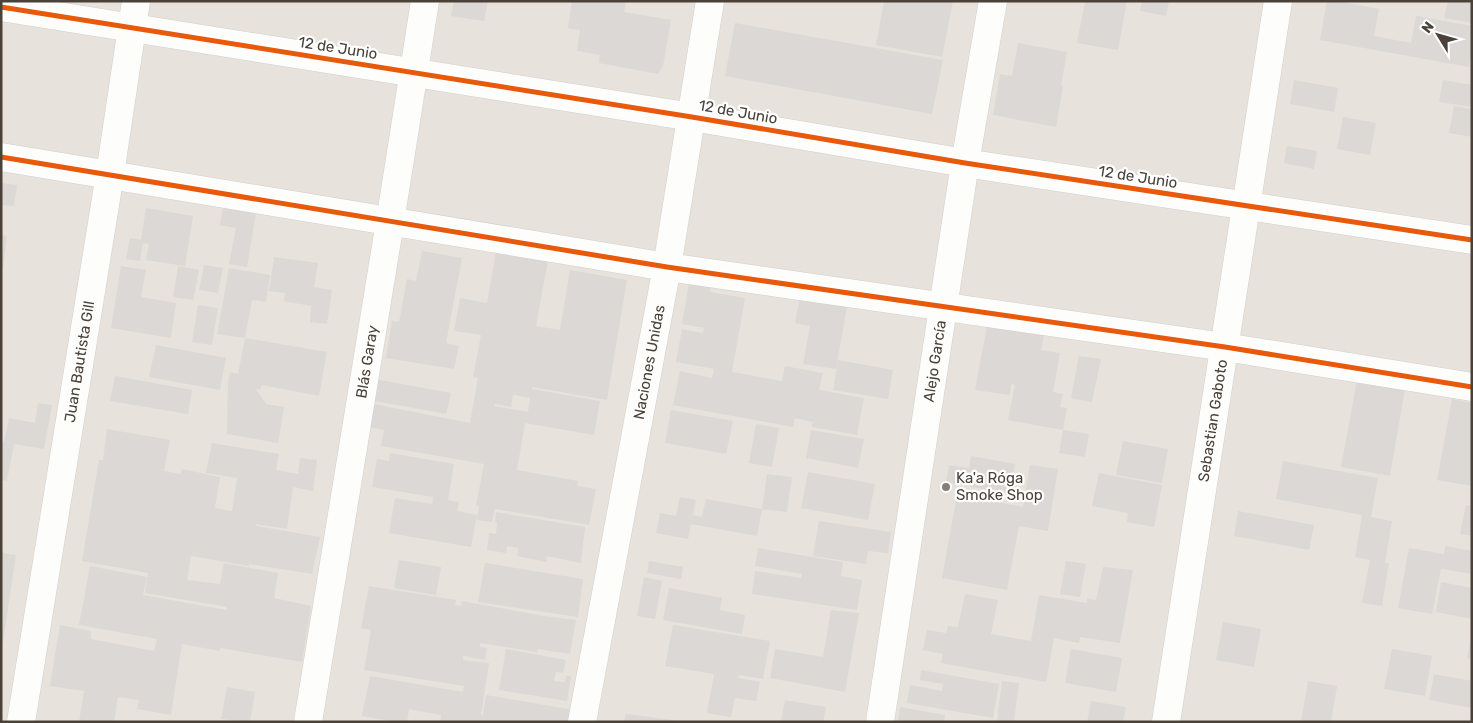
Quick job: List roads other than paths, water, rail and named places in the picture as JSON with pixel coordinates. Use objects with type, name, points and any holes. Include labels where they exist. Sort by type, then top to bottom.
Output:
[{"type":"street","name":"Juan Bautista Gill","points":[[21,722],[110,174],[136,1]]},
{"type":"street","name":"Blás Garay","points":[[308,722],[425,1]]},
{"type":"street","name":"Naciones Unidas","points":[[582,722],[667,266],[710,1]]},
{"type":"street","name":"Alejo García","points":[[880,722],[965,163],[993,1]]},
{"type":"street","name":"Sebastian Gaboto","points":[[1166,722],[1278,1]]},
{"type":"street","name":"12 de Junio","points":[[1,7],[692,117],[965,163],[1472,240]]},
{"type":"street","points":[[1,158],[110,174],[390,222],[667,266],[1225,347],[1472,386]]},
{"type":"place","name":"Ka'a Róga Smoke Shop","points":[[946,487]]}]
